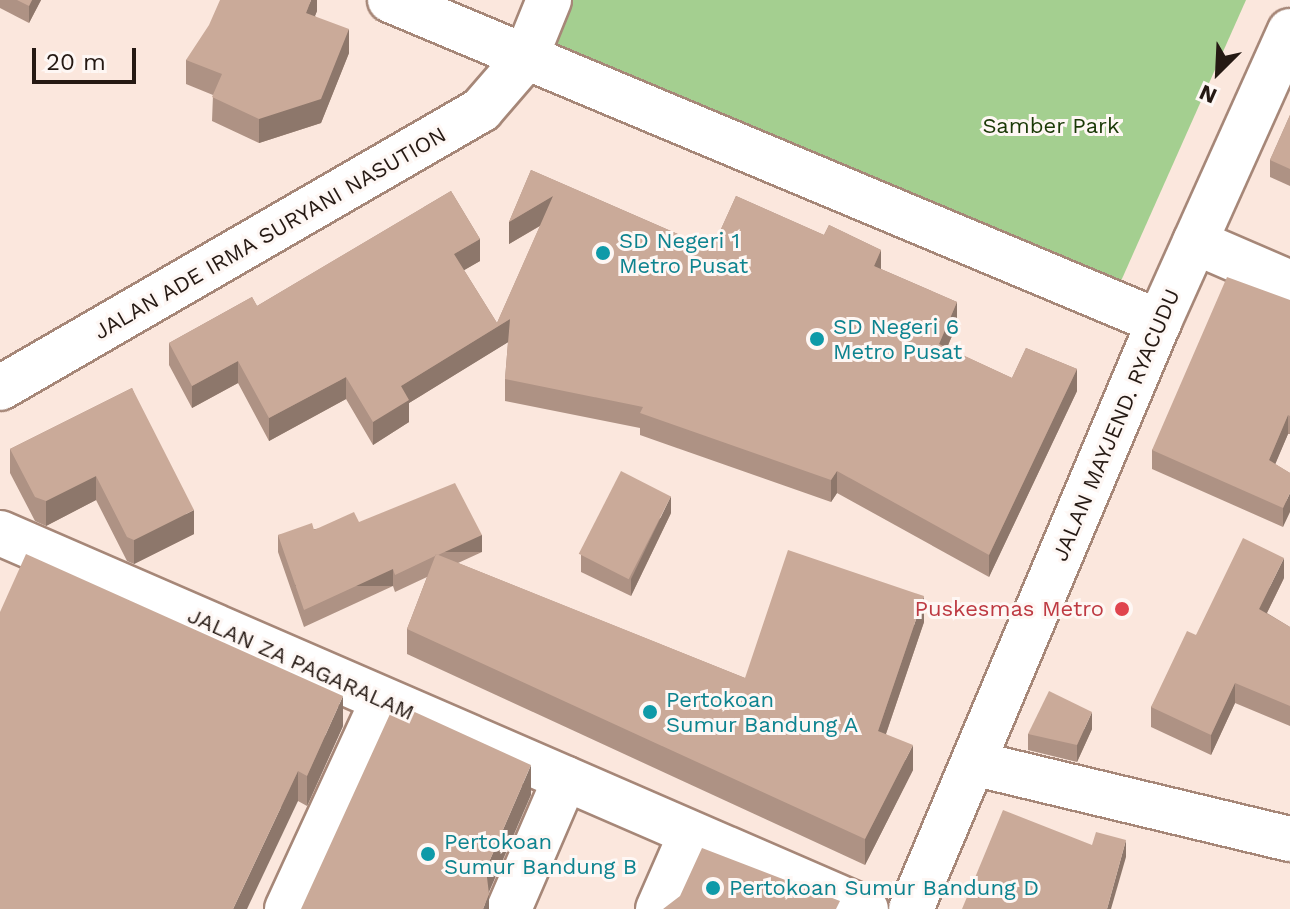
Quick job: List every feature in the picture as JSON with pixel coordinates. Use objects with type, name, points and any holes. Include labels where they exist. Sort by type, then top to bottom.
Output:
[{"type":"street","points":[[390,0],[1159,322]]},
{"type":"street","name":"JALAN ADE IRMA SURYANI NASUTION","points":[[0,388],[481,110],[544,67],[549,0]]},
{"type":"street","name":"JALAN MAYJEND. RYACUDU","points":[[911,909],[1159,322],[1290,31]]},
{"type":"street","points":[[1195,242],[1290,283]]},
{"type":"street","name":"JALAN ZA PAGARALAM","points":[[0,533],[866,909]]},
{"type":"street","points":[[287,909],[383,700]]},
{"type":"street","points":[[973,763],[1290,839]]},
{"type":"street","points":[[509,909],[565,779]]},
{"type":"street","points":[[658,909],[691,834]]},
{"type":"green space","name":"Samber Park","points":[[562,0],[1246,0],[1117,290],[544,43]]},
{"type":"building","points":[[17,0],[32,0],[29,6]]},
{"type":"building","points":[[220,0],[311,0],[306,13],[349,29],[321,99],[259,119],[212,97],[222,74],[186,60],[209,25]]},
{"type":"building","points":[[1290,115],[1290,169],[1270,160]]},
{"type":"building","points":[[531,170],[712,249],[736,196],[824,235],[829,225],[881,250],[874,266],[957,302],[939,344],[1012,378],[1026,348],[1077,369],[989,555],[837,471],[831,480],[640,413],[643,407],[505,379],[510,319],[401,386],[409,400],[373,422],[346,377],[269,418],[238,361],[192,386],[169,343],[252,297],[257,306],[451,191],[480,239],[454,254],[497,323],[553,196],[509,222]]},
{"type":"building","points":[[1227,277],[1290,300],[1290,416],[1269,460],[1290,473],[1290,493],[1283,508],[1152,450]]},
{"type":"building","points":[[132,388],[194,510],[134,540],[127,537],[96,476],[46,501],[35,497],[10,449]]},
{"type":"building","points":[[621,471],[671,496],[629,579],[579,554]]},
{"type":"building","points":[[455,483],[482,535],[395,575],[393,569],[304,610],[278,535],[312,523],[314,530],[354,512],[359,522]]},
{"type":"building","points":[[1243,538],[1284,558],[1259,609],[1290,627],[1290,706],[1235,683],[1211,735],[1151,707],[1187,631],[1196,635]]},
{"type":"building","points":[[788,550],[924,596],[878,731],[913,745],[865,839],[407,629],[436,554],[745,678]]},
{"type":"building","points":[[26,554],[343,696],[307,776],[298,771],[233,909],[0,909],[0,612]]},
{"type":"building","points":[[1049,691],[1092,712],[1077,745],[1028,734]]},
{"type":"building","name":"Pertokoan Sumur Bandung B","points":[[395,703],[531,765],[486,869],[489,894],[483,909],[301,909]]},
{"type":"building","points":[[1003,810],[1092,845],[1096,832],[1126,840],[1107,909],[962,909]]},
{"type":"building","points":[[702,848],[840,901],[836,909],[663,909],[680,896]]},
{"type":"place","name":"SD Negeri 1 Metro Pusat","points":[[603,253]]},
{"type":"place","name":"SD Negeri 6 Metro Pusat","points":[[817,339]]},
{"type":"place","name":"Puskesmas Metro","points":[[1122,609]]},
{"type":"place","name":"Pertokoan Sumur Bandung A","points":[[650,712]]},
{"type":"place","name":"Pertokoan Sumur Bandung B","points":[[428,854]]},
{"type":"place","name":"Pertokoan Sumur Bandung D","points":[[713,888]]}]
